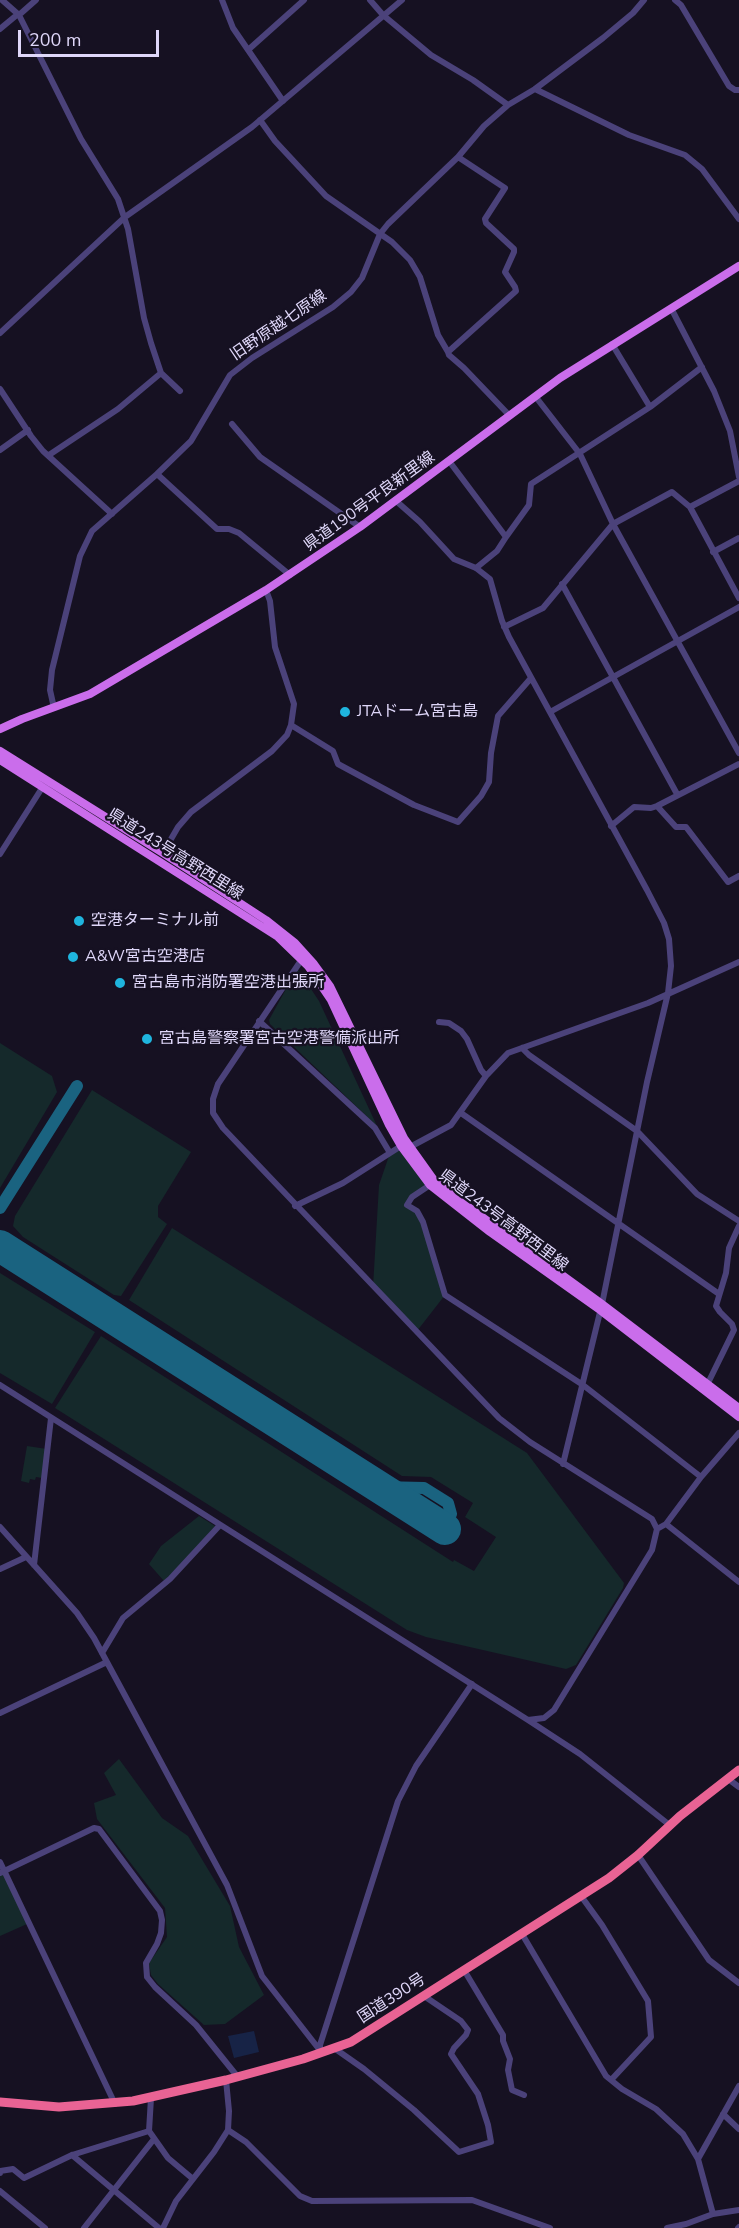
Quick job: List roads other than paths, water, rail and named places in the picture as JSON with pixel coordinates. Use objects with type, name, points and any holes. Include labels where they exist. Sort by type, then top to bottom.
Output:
[{"type":"highway","name":"国道390号","points":[[0,2102],[59,2106],[116,2104],[226,2080],[322,2053],[351,2042],[580,1896],[638,1855],[672,1824],[739,1770]]},
{"type":"main road","name":"県道190号平良新里線","points":[[0,729],[21,719],[74,701],[105,686],[290,575],[360,527],[535,396],[612,344],[739,266]]},
{"type":"main road","name":"県道243号高野西里線","points":[[0,751],[280,930],[314,964],[336,997],[390,1112],[427,1171],[449,1192],[601,1307],[739,1417]]},
{"type":"main road","name":"県道243号高野西里線","points":[[0,760],[258,922],[278,937],[302,959],[331,1000],[400,1146],[430,1185],[490,1232],[601,1307],[708,1383],[739,1408]]},
{"type":"street","points":[[2,0],[18,15],[81,138],[112,185],[125,217],[144,318],[161,374],[180,391]]},
{"type":"street","points":[[0,29],[36,0]]},
{"type":"street","points":[[222,0],[233,28],[283,101]]},
{"type":"street","points":[[248,50],[304,0]]},
{"type":"street","points":[[370,0],[431,56],[473,80],[508,105]]},
{"type":"street","points":[[0,333],[125,217],[260,120],[402,0]]},
{"type":"street","name":"旧野原越七原線","points":[[54,708],[50,690],[52,670],[80,556],[92,531],[191,441],[230,375],[252,358],[333,307],[351,291],[362,278],[380,234],[458,157],[484,126],[508,105],[603,38],[633,13],[644,0]]},
{"type":"street","points":[[675,0],[681,6],[729,87],[739,90]]},
{"type":"street","points":[[0,7],[9,7]]},
{"type":"street","points":[[535,88],[629,135],[685,154],[702,169],[739,219]]},
{"type":"street","points":[[260,120],[275,141],[326,196],[401,249],[417,268],[438,335],[448,355],[464,368],[509,415]]},
{"type":"street","points":[[448,352],[516,291],[505,272],[514,249],[485,219],[505,188],[458,157]]},
{"type":"street","points":[[671,308],[714,391],[730,431],[739,479],[690,507]]},
{"type":"street","points":[[612,344],[650,407]]},
{"type":"street","points":[[476,568],[497,551],[529,505],[531,484],[650,407],[702,367]]},
{"type":"street","points":[[49,455],[118,409],[161,374]]},
{"type":"street","points":[[0,389],[43,451],[112,514]]},
{"type":"street","points":[[535,396],[580,453],[613,524],[739,753]]},
{"type":"street","points":[[232,424],[260,457],[360,527]]},
{"type":"street","points":[[0,450],[28,430]]},
{"type":"street","points":[[449,461],[506,537]]},
{"type":"street","points":[[157,474],[217,529],[239,533],[290,575]]},
{"type":"street","points":[[504,627],[543,608],[613,524],[672,492],[690,507],[739,598]]},
{"type":"street","points":[[395,500],[420,522],[454,559],[476,568],[490,579],[504,627],[664,923],[669,939],[668,993],[601,1307],[563,1464]]},
{"type":"street","points":[[713,552],[739,538]]},
{"type":"street","points":[[562,584],[677,794]]},
{"type":"street","points":[[163,854],[178,827],[191,812],[272,751],[287,735],[291,725],[294,704],[275,647],[270,601],[266,590]]},
{"type":"street","points":[[550,711],[739,608]]},
{"type":"street","points":[[291,725],[333,751],[338,764],[414,804],[458,822],[481,796],[489,782],[491,753],[498,716],[531,678]]},
{"type":"street","points":[[611,826],[634,807],[657,806],[739,764]]},
{"type":"street","points":[[0,854],[42,788]]},
{"type":"street","points":[[657,806],[676,827],[686,827],[728,882],[739,876]]},
{"type":"street","points":[[302,959],[218,1084],[213,1098],[213,1113],[223,1128],[295,1206],[500,1419],[563,1464],[652,1519],[657,1529],[652,1550],[554,1710],[544,1718],[528,1720]]},
{"type":"street","points":[[295,1206],[343,1183],[400,1146],[410,1147],[451,1125],[486,1076],[508,1053],[595,1024],[739,962]]},
{"type":"street","points":[[259,1021],[375,1128],[390,1153]]},
{"type":"street","points":[[439,1022],[449,1023],[461,1030],[486,1076]]},
{"type":"street","points":[[522,1048],[637,1131],[697,1194],[739,1223],[729,1248],[726,1273],[716,1306],[732,1324],[734,1330],[708,1383]]},
{"type":"street","points":[[461,1113],[719,1294]]},
{"type":"street","points":[[430,1185],[412,1197],[408,1204],[417,1211],[423,1222],[445,1295],[583,1385],[701,1477]]},
{"type":"street","points":[[0,1385],[528,1720],[580,1754],[667,1823],[672,1824]]},
{"type":"street","points":[[34,1565],[51,1418]]},
{"type":"street","points":[[657,1529],[666,1524],[701,1477],[739,1433]]},
{"type":"street","points":[[666,1524],[739,1582]]},
{"type":"street","points":[[102,1653],[123,1618],[170,1579],[220,1525]]},
{"type":"street","points":[[0,1527],[86,1624],[227,1885],[262,1976],[322,2053]]},
{"type":"street","points":[[0,1569],[26,1557]]},
{"type":"street","points":[[0,1713],[107,1662]]},
{"type":"street","points":[[322,2053],[320,2045],[398,1802],[416,1766],[472,1684]]},
{"type":"street","points":[[727,1778],[739,1787]]},
{"type":"street","points":[[2,1872],[94,1828],[99,1829],[161,1915],[159,1940],[146,1963],[147,1977],[154,1987],[191,2019],[237,2076]]},
{"type":"street","points":[[638,1855],[710,1960],[739,1983]]},
{"type":"street","points":[[0,1862],[2,1872],[116,2104]]},
{"type":"street","points":[[580,1896],[602,1925],[648,2001],[651,2037],[612,2079]]},
{"type":"street","points":[[522,1934],[606,2076],[622,2089],[656,2109],[683,2134],[699,2159],[713,2214]]},
{"type":"street","points":[[464,1970],[503,2035],[510,2059],[508,2070],[512,2090],[524,2095]]},
{"type":"street","points":[[334,2048],[414,2110],[459,2152],[491,2142],[478,2094],[451,2054],[468,2030],[460,2021],[424,1996]]},
{"type":"street","points":[[72,2155],[161,2228],[169,2213],[228,2130],[226,2080]]},
{"type":"street","points":[[699,2159],[739,2086]]},
{"type":"street","points":[[151,2098],[149,2131],[168,2158],[193,2179]]},
{"type":"street","points":[[723,2114],[739,2129]]},
{"type":"street","points":[[228,2130],[246,2142],[300,2196],[312,2201],[472,2200],[550,2228]]},
{"type":"street","points":[[0,2173],[0,2171],[13,2169],[24,2178],[72,2155],[149,2131]]},
{"type":"street","points":[[84,2228],[154,2139]]},
{"type":"street","points":[[0,2191],[45,2228]]},
{"type":"street","points":[[667,2228],[713,2214],[739,2210]]},
{"type":"water","points":[[254,2031],[259,2052],[234,2058],[228,2036]]},
{"type":"place","name":"JTAドーム宮古島","points":[[345,712]]},
{"type":"place","name":"空港ターミナル前","points":[[79,921]]},
{"type":"place","name":"A&W宮古空港店","points":[[73,957]]},
{"type":"place","name":"宮古島市消防署空港出張所","points":[[120,983]]},
{"type":"place","name":"宮古島警察署宮古空港警備派出所","points":[[147,1039]]}]
